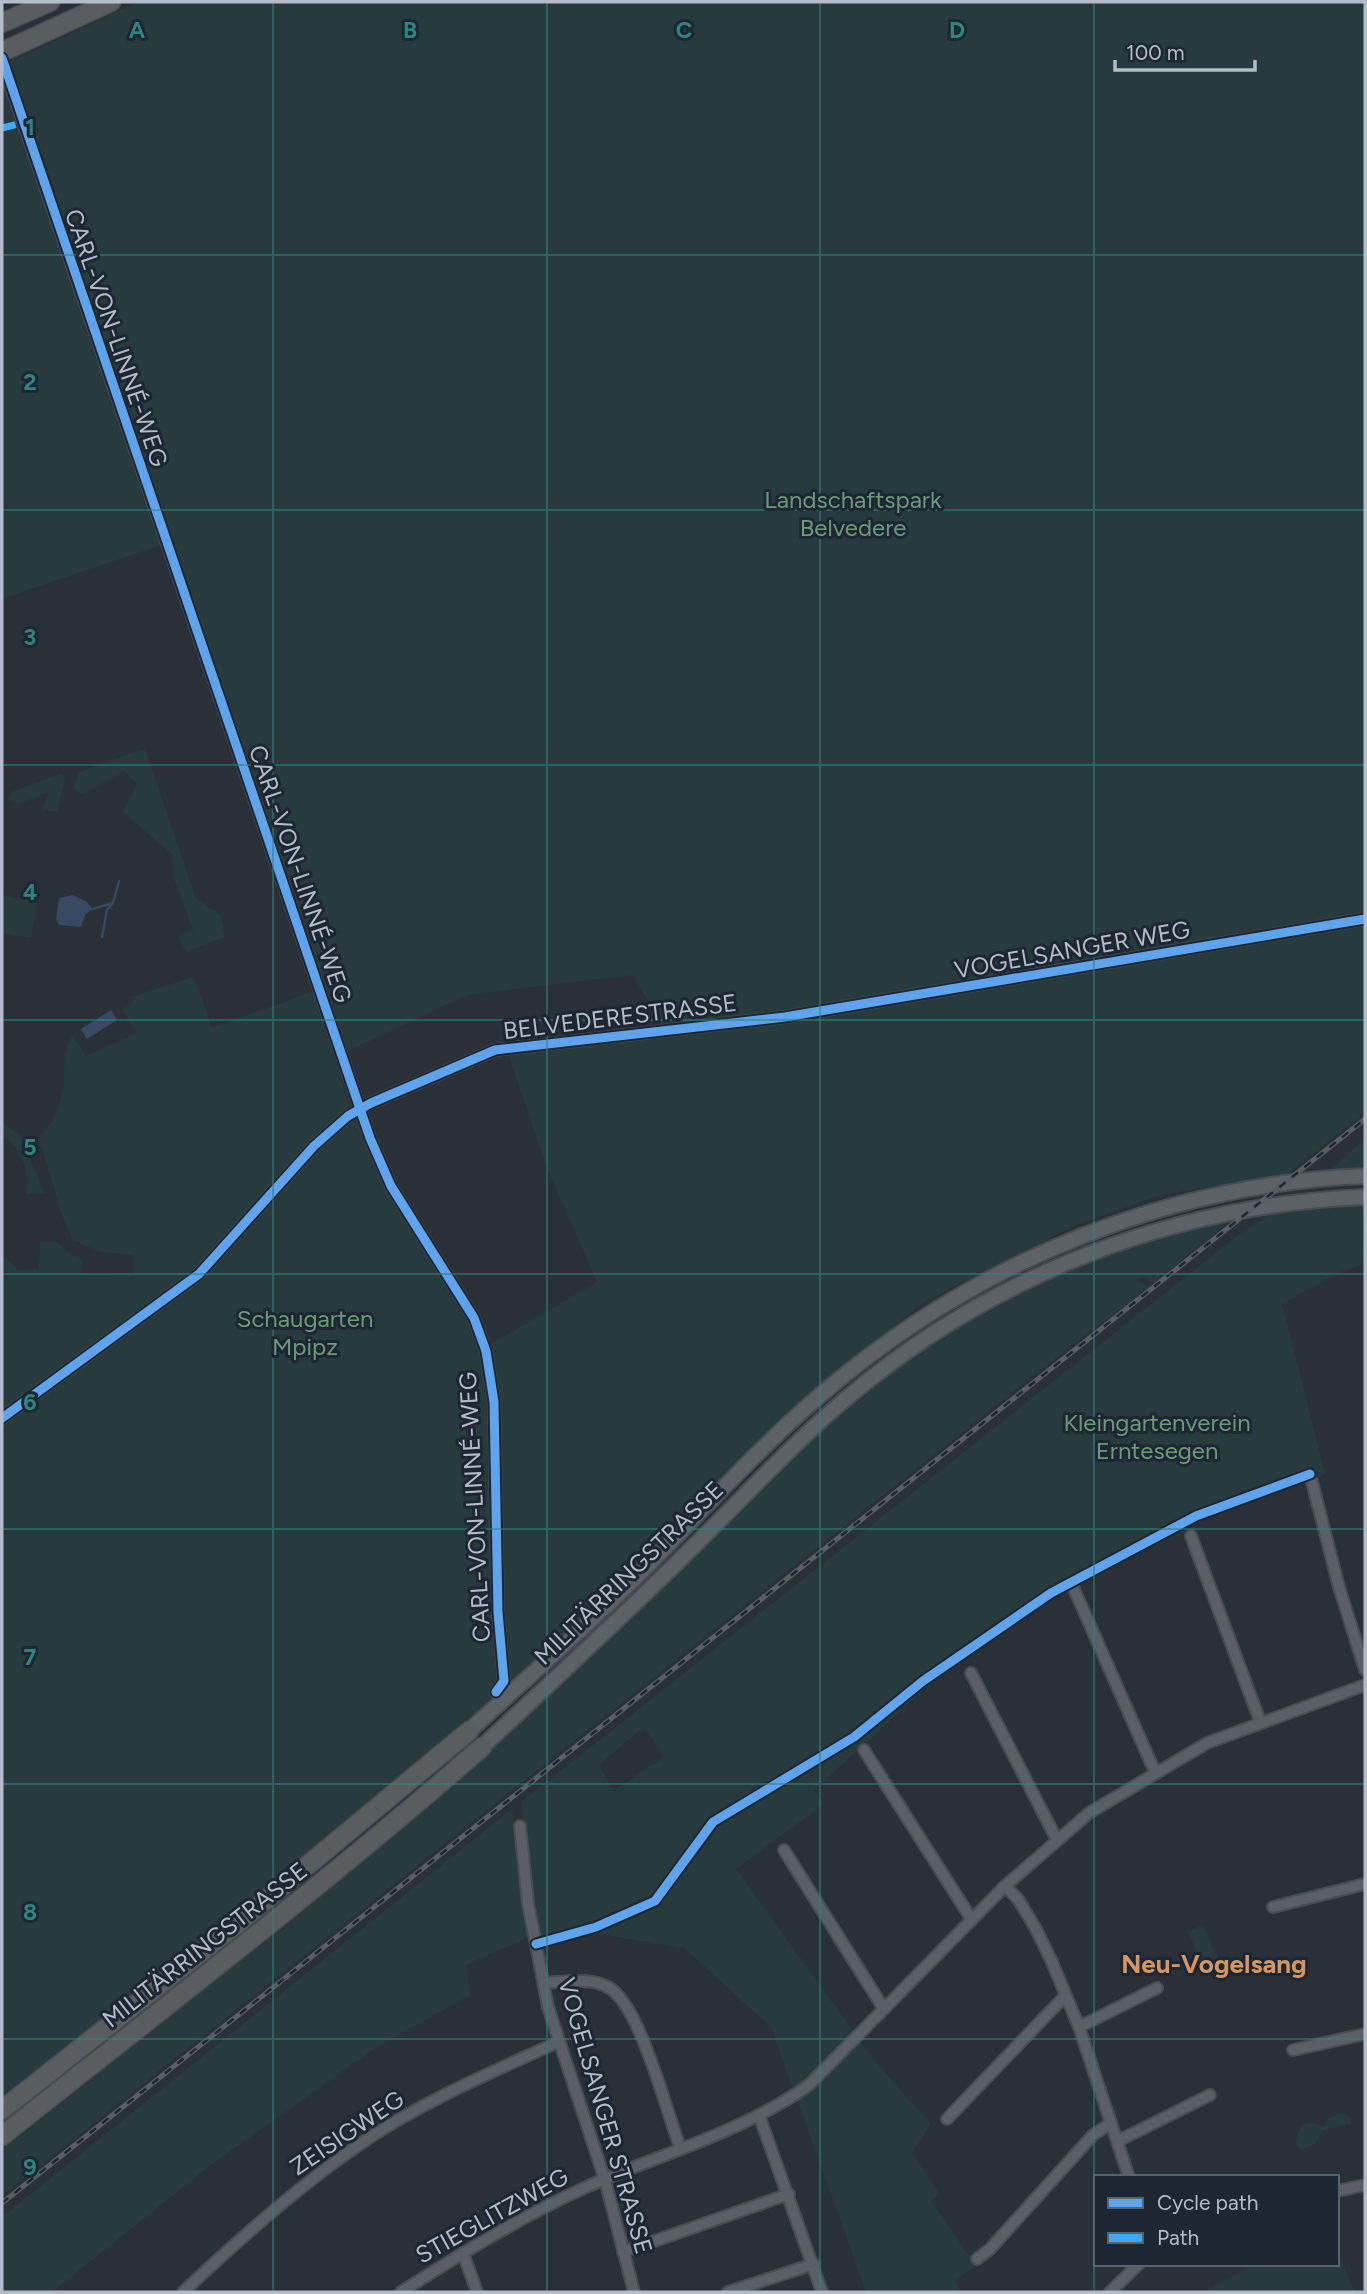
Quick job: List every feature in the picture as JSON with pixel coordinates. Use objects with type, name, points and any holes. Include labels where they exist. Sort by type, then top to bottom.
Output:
[{"type":"highway","points":[[2,23],[50,2]]},
{"type":"highway","points":[[3,59],[111,2]]},
{"type":"highway","name":"MILITÄRRINGSTRASSE","points":[[2,2110],[236,1925],[469,1731]]},
{"type":"highway","name":"MILITÄRRINGSTRASSE","points":[[2,2136],[253,1940],[390,1828],[482,1747]]},
{"type":"main road","name":"MILITÄRRINGSTRASSE","points":[[469,1731],[624,1589],[790,1423],[846,1374],[924,1316],[1033,1255],[1137,1216],[1266,1185],[1365,1176]]},
{"type":"main road","name":"MILITÄRRINGSTRASSE","points":[[482,1747],[637,1601],[821,1421],[890,1363],[933,1332],[1039,1273],[1142,1234],[1262,1205],[1365,1196]]},
{"type":"street","name":"CARL-VON-LINNÉ-WEG","points":[[3,59],[360,1108],[391,1186],[474,1318],[486,1351],[494,1402],[498,1612],[504,1681],[496,1692]]},
{"type":"street","name":"VOGELSANGER WEG","points":[[785,1017],[1365,919]]},
{"type":"street","name":"BELVEDERESTRASSE","points":[[2,1418],[199,1274],[322,1139],[360,1108],[495,1050],[785,1017]]},
{"type":"street","points":[[1312,1482],[1339,1587],[1365,1670]]},
{"type":"street","points":[[1191,1536],[1260,1721]]},
{"type":"street","points":[[1074,1589],[1155,1772]]},
{"type":"street","points":[[971,1673],[1057,1840]]},
{"type":"street","name":"STIEGLITZWEG","points":[[401,2292],[463,2253],[552,2203],[759,2115],[809,2085],[1005,1886],[1089,1813],[1207,1743],[1260,1721],[1365,1685]]},
{"type":"street","points":[[864,1750],[972,1920]]},
{"type":"street","name":"VOGELSANGER STRASSE","points":[[520,1826],[528,1903],[558,2042],[605,2180],[634,2292]]},
{"type":"street","points":[[784,1850],[884,2009]]},
{"type":"street","points":[[1273,1907],[1365,1884]]},
{"type":"street","points":[[1005,1886],[1018,1899],[1036,1929],[1079,2027],[1128,2175]]},
{"type":"street","points":[[544,1983],[600,1983],[620,1997],[638,2028],[680,2147]]},
{"type":"street","points":[[1079,2027],[1157,1987]]},
{"type":"street","points":[[947,2119],[1064,1997]]},
{"type":"street","points":[[1293,2050],[1365,2034]]},
{"type":"street","name":"ZEISIGWEG","points":[[183,2292],[262,2220],[373,2135],[470,2082],[558,2042]]},
{"type":"street","points":[[1118,2141],[1210,2095]]},
{"type":"street","points":[[759,2115],[822,2292]]},
{"type":"street","points":[[977,2259],[990,2249],[1093,2135],[1111,2123]]},
{"type":"street","points":[[1339,2191],[1365,2185]]},
{"type":"street","points":[[623,2252],[789,2194]]},
{"type":"street","points":[[463,2253],[477,2292]]},
{"type":"street","points":[[728,2292],[814,2264]]},
{"type":"street","points":[[1110,2292],[1137,2266]]},
{"type":"green space","name":"Landschaftspark Belvedere","points":[[139,2],[1365,2],[1365,1112],[1288,1174],[1161,1195],[1076,1225],[921,1304],[779,1425],[660,1544],[463,1728],[309,1862],[2,2103],[2,1254],[18,1270],[38,1269],[40,1242],[58,1242],[67,1252],[83,1261],[80,1273],[134,1274],[134,1255],[100,1252],[73,1240],[62,1216],[39,1138],[61,1100],[66,1050],[73,1035],[86,1056],[137,1033],[122,1010],[133,1002],[131,997],[194,977],[212,1028],[314,991],[350,1108],[322,1134],[345,1123],[357,1122],[391,1194],[488,1346],[597,1282],[547,1168],[507,1051],[668,1035],[633,975],[467,995],[348,1051],[170,542],[2,599],[2,65]]},
{"type":"green space","points":[[145,750],[196,898],[220,915],[225,937],[187,952],[178,937],[193,930],[174,879],[173,855],[123,812],[137,784],[124,771],[82,795],[74,789],[78,772]]},
{"type":"green space","points":[[62,773],[65,779],[57,812],[42,810],[49,792],[19,804],[9,799],[11,792]]},
{"type":"green space","points":[[25,893],[38,896],[31,938],[2,933],[2,895],[17,898]]},
{"type":"green space","points":[[2,1123],[20,1135],[44,1193],[26,1194],[23,1161],[15,1147],[2,1135]]},
{"type":"green space","points":[[1365,1138],[1365,1167],[1331,1170]]},
{"type":"green space","name":"Kleingartenverein Erntesegen","points":[[1365,1201],[1365,1263],[1338,1273],[1282,1304],[1325,1473],[1315,1480],[1193,1521],[1045,1603],[934,1681],[814,1790],[824,1804],[736,1869],[874,2060],[931,2124],[912,2153],[939,2193],[931,2201],[976,2265],[955,2281],[961,2292],[866,2292],[771,2027],[684,1948],[592,1933],[542,1946],[533,1903],[521,1802],[1241,1233],[1287,1205]],"holes":[[[646,1730],[664,1757],[614,1791],[599,1765],[639,1731]]]},
{"type":"green space","points":[[1236,1216],[1154,1283],[1143,1277],[1136,1281],[1149,1287],[1062,1353],[2,2196],[2,2150],[96,2076],[103,2066],[282,1929],[443,1791],[563,1684],[806,1445],[917,1351],[1021,1290],[1133,1242]]},
{"type":"green space","points":[[513,1808],[517,1865],[529,1937],[466,1965],[471,1995],[380,2045],[212,2164],[52,2292],[2,2292],[2,2217]]},
{"type":"green space","points":[[1203,1925],[1220,1963],[1205,1970],[1188,1932]]},
{"type":"green space","points":[[1341,2113],[1351,2118],[1351,2124],[1324,2130],[1315,2144],[1301,2150],[1295,2142],[1301,2126],[1311,2122],[1323,2127],[1328,2119]]},
{"type":"green space","points":[[1339,2255],[1355,2292],[1204,2292],[1251,2266],[1339,2266]]},
{"type":"water","points":[[73,895],[87,902],[92,909],[85,915],[81,927],[59,925],[56,919],[59,898]]},
{"type":"water","points":[[111,1010],[117,1020],[87,1039],[81,1029]]},
{"type":"waterway","points":[[92,909],[113,903],[119,881]]},
{"type":"waterway","points":[[102,937],[107,910],[112,904]]},
{"type":"railway","points":[[2,2203],[1365,1119]]},
{"type":"marked path","points":[[2,128],[22,123]]},
{"type":"cycle path","points":[[2,58],[370,1138],[391,1186],[474,1318],[486,1351],[494,1402],[498,1612],[504,1681],[496,1692]]},
{"type":"cycle path","points":[[2,1418],[199,1274],[314,1146],[348,1116],[371,1103],[495,1050],[785,1017],[1365,919]]},
{"type":"cycle path","points":[[536,1944],[596,1927],[655,1901],[713,1822],[854,1737],[923,1681],[1051,1593],[1196,1516],[1310,1474]]},
{"type":"district","name":"Neu-Vogelsang","points":[[1214,1964]]},
{"type":"park label","name":"Schaugarten Mpipz","points":[[305,1333]]}]
